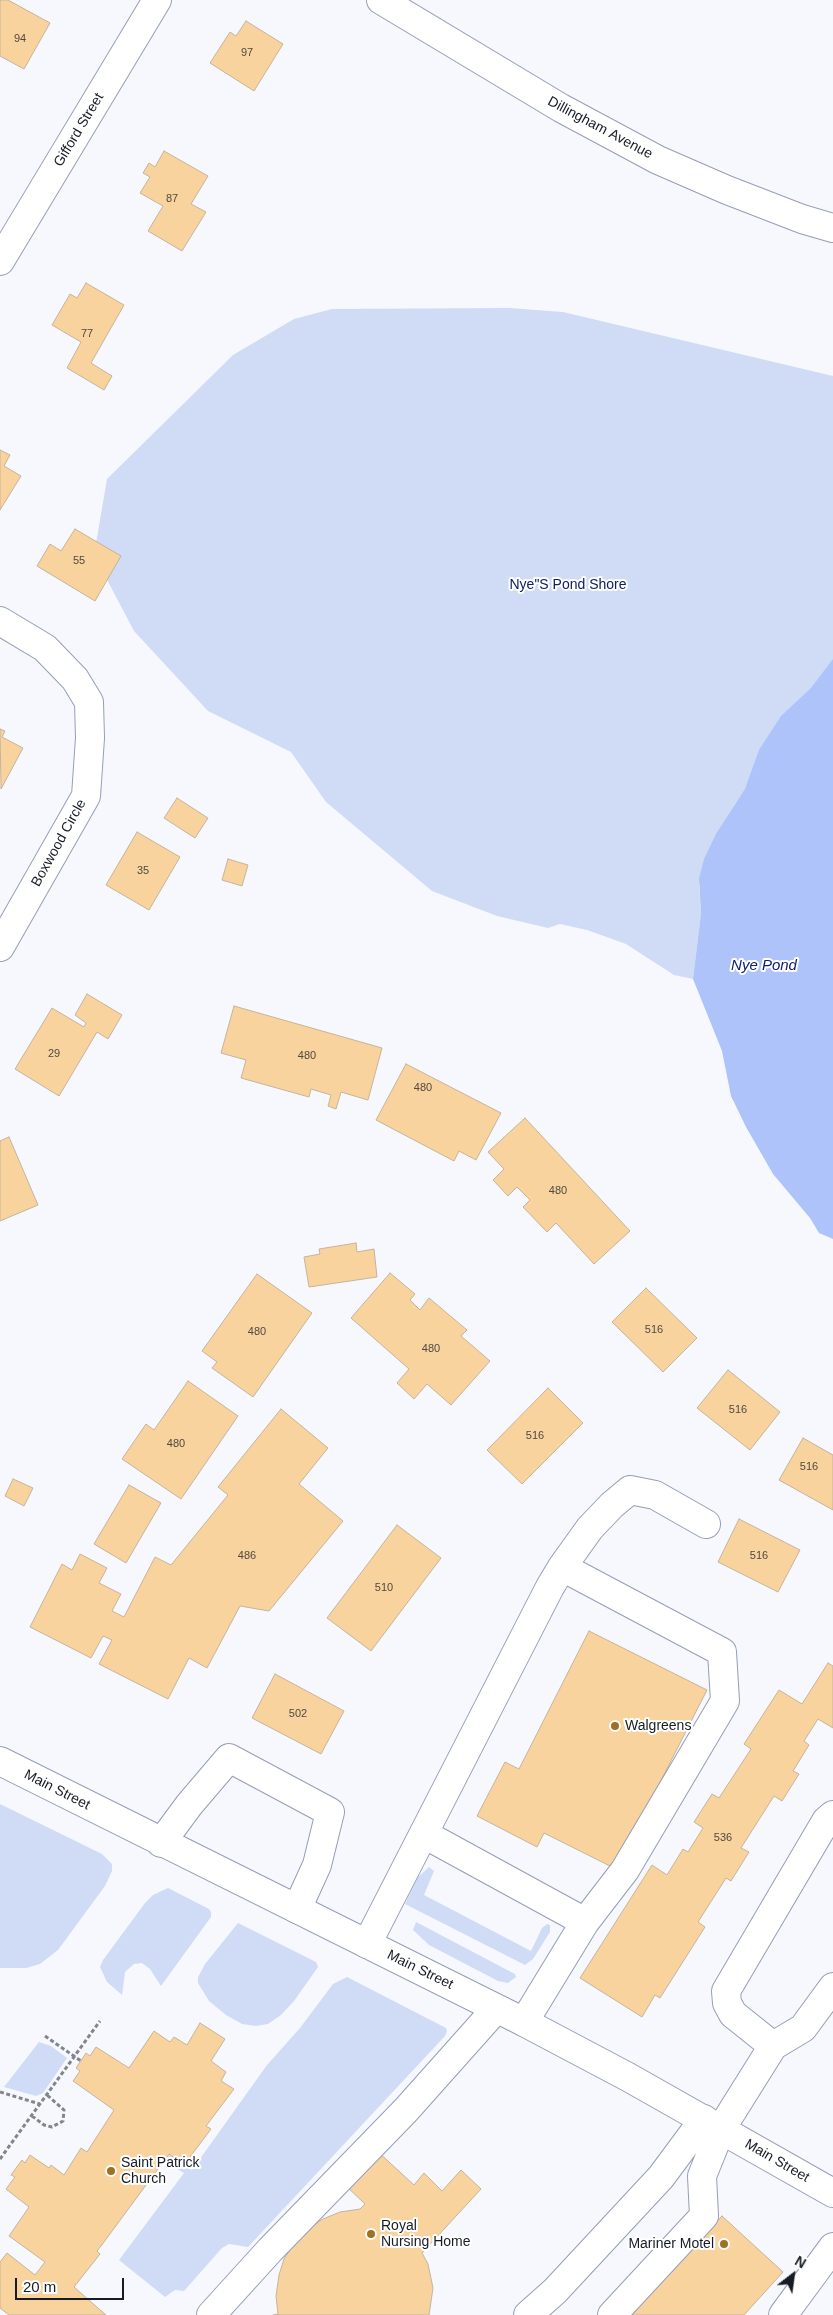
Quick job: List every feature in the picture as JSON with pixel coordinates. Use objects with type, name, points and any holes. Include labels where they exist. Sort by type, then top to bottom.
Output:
[{"type":"main road","name":"Gifford Street","points":[[0,261],[157,0]]},
{"type":"main road","name":"Dillingham Avenue","points":[[381,0],[552,104],[658,160],[727,190],[802,219],[833,228]]},
{"type":"main road","name":"Boxwood Circle","points":[[0,621],[45,648],[75,680],[89,702],[90,738],[86,796],[0,948]]},
{"type":"main road","points":[[367,1944],[550,1587],[590,1528],[612,1505],[630,1490],[655,1495],[706,1524]]},
{"type":"main road","points":[[524,2022],[585,1922],[625,1870],[725,1701],[722,1652],[562,1567]]},
{"type":"main road","points":[[161,1843],[189,1805],[229,1758],[330,1812],[316,1865],[297,1909]]},
{"type":"main road","name":"Main Street","points":[[0,1761],[161,1843],[524,2022],[713,2124],[833,2193]]},
{"type":"main road","points":[[772,2046],[733,2014],[727,2003],[726,1991],[826,1821],[833,1815]]},
{"type":"main road","points":[[424,1834],[585,1922]]},
{"type":"main road","points":[[528,2315],[555,2291],[713,2124],[772,2046],[803,2028],[833,1987]]},
{"type":"main road","points":[[211,2315],[270,2250],[406,2110],[496,2009]]},
{"type":"main road","points":[[612,2315],[704,2216],[702,2176],[713,2124]]},
{"type":"main road","points":[[783,2315],[833,2246]]},
{"type":"path","points":[[0,2159],[100,2021]]},
{"type":"path","points":[[45,2036],[81,2061]]},
{"type":"path","points":[[0,2092],[40,2104]]},
{"type":"path","points":[[32,2116],[44,2125],[52,2127],[63,2122],[64,2110],[46,2095]]},
{"type":"green space","name":"Nye\"S Pond Shore","points":[[509,308],[563,312],[833,376],[833,735],[738,800],[727,818],[699,884],[701,913],[693,979],[674,975],[626,944],[587,930],[560,924],[548,928],[497,916],[432,891],[326,802],[291,752],[208,711],[134,631],[94,555],[107,479],[233,355],[294,319],[332,309]]},
{"type":"green space","points":[[0,1804],[102,1854],[112,1864],[112,1871],[105,1886],[58,1950],[40,1964],[26,1968],[0,1968]]},
{"type":"green space","points":[[429,1867],[434,1871],[424,1895],[531,1951],[542,1928],[547,1924],[550,1925],[550,1932],[533,1959],[525,1965],[405,1904],[418,1877]]},
{"type":"green space","points":[[168,1888],[209,1909],[211,1917],[161,1986],[150,1969],[142,1963],[134,1964],[125,1972],[122,1995],[107,1982],[100,1967],[103,1960],[145,1903],[153,1895]]},
{"type":"green space","points":[[416,1922],[515,1974],[516,1977],[508,1983],[498,1981],[429,1945],[413,1930]]},
{"type":"green space","points":[[238,1923],[316,1962],[318,1967],[294,2001],[281,2015],[268,2024],[256,2026],[242,2024],[226,2015],[209,2001],[198,1983],[198,1977],[205,1964]]},
{"type":"green space","points":[[347,1977],[446,2028],[445,2036],[248,2247],[229,2244],[222,2248],[184,2291],[175,2290],[165,2297],[119,2260],[184,2173],[164,2161],[169,2154],[192,2170],[267,2065],[300,2028],[333,1984]]},
{"type":"green space","points":[[39,2042],[51,2046],[67,2058],[43,2093],[36,2096],[4,2087]]},
{"type":"water","name":"Nye Pond","points":[[833,659],[833,1239],[819,1233],[810,1218],[773,1174],[746,1127],[731,1096],[722,1051],[693,979],[701,913],[699,879],[704,859],[716,834],[745,789],[759,750],[781,716],[811,688]]},
{"type":"building","points":[[0,0],[8,0],[50,23],[24,69],[0,56]]},
{"type":"building","points":[[246,21],[283,44],[254,91],[210,63],[230,32],[236,36]]},
{"type":"building","points":[[164,151],[208,176],[191,204],[206,212],[182,251],[148,231],[163,206],[140,193],[150,177],[143,173],[149,163],[155,167]]},
{"type":"building","points":[[86,283],[124,305],[91,363],[112,376],[104,390],[67,368],[81,342],[52,325],[70,294],[77,298]]},
{"type":"building","points":[[0,450],[10,455],[4,466],[21,476],[0,510]]},
{"type":"building","points":[[75,529],[121,556],[95,601],[37,566],[50,544],[61,551]]},
{"type":"building","points":[[0,729],[5,731],[2,737],[23,748],[1,789]]},
{"type":"building","points":[[177,798],[208,818],[195,838],[164,818]]},
{"type":"building","points":[[137,832],[180,857],[149,910],[106,885]]},
{"type":"building","points":[[228,859],[248,865],[242,886],[222,880]]},
{"type":"building","points":[[87,994],[122,1015],[108,1039],[97,1032],[59,1096],[15,1069],[52,1008],[84,1027],[86,1023],[75,1015]]},
{"type":"building","points":[[234,1006],[382,1048],[368,1100],[341,1092],[336,1109],[328,1106],[331,1095],[311,1089],[309,1097],[241,1078],[246,1060],[221,1053]]},
{"type":"building","points":[[406,1064],[501,1113],[476,1160],[459,1151],[454,1161],[376,1120]]},
{"type":"building","points":[[525,1118],[630,1231],[594,1264],[556,1223],[547,1232],[523,1207],[530,1200],[517,1187],[508,1196],[493,1180],[504,1169],[488,1152]]},
{"type":"building","points":[[9,1137],[38,1205],[0,1221],[0,1141]]},
{"type":"building","points":[[356,1243],[357,1252],[374,1249],[377,1277],[309,1287],[304,1257],[320,1254],[319,1249]]},
{"type":"building","points":[[390,1273],[415,1294],[410,1300],[420,1310],[429,1298],[467,1330],[461,1336],[490,1361],[451,1405],[427,1384],[414,1399],[397,1383],[409,1369],[351,1318]]},
{"type":"building","points":[[257,1274],[312,1313],[253,1397],[212,1368],[217,1362],[202,1351]]},
{"type":"building","points":[[646,1288],[697,1338],[663,1372],[612,1322]]},
{"type":"building","points":[[728,1370],[780,1412],[750,1450],[697,1408]]},
{"type":"building","points":[[188,1381],[238,1416],[181,1499],[122,1459],[146,1424],[154,1430]]},
{"type":"building","points":[[548,1388],[583,1423],[522,1484],[487,1450]]},
{"type":"building","points":[[281,1409],[328,1448],[299,1484],[343,1521],[269,1611],[240,1606],[207,1668],[189,1658],[168,1699],[99,1664],[112,1640],[103,1636],[91,1658],[30,1627],[62,1564],[72,1570],[80,1554],[107,1568],[99,1583],[121,1594],[112,1611],[124,1617],[155,1557],[171,1565],[228,1495],[218,1487]]},
{"type":"building","points":[[803,1438],[833,1455],[833,1510],[779,1480]]},
{"type":"building","points":[[13,1479],[33,1488],[24,1506],[5,1496]]},
{"type":"building","points":[[129,1485],[161,1503],[126,1563],[94,1544]]},
{"type":"building","points":[[739,1519],[800,1550],[778,1592],[718,1562]]},
{"type":"building","points":[[397,1525],[441,1558],[371,1651],[327,1618]]},
{"type":"building","name":"Walgreens","points":[[589,1631],[707,1690],[616,1869],[544,1833],[537,1847],[477,1816],[505,1762],[519,1769]]},
{"type":"building","points":[[828,1663],[833,1666],[833,1728],[818,1719],[804,1741],[809,1745],[793,1771],[799,1774],[782,1801],[774,1796],[741,1848],[749,1852],[731,1881],[726,1878],[698,1922],[705,1927],[660,1998],[655,1995],[642,2017],[580,1978],[652,1865],[667,1875],[683,1849],[688,1852],[703,1828],[694,1822],[712,1794],[719,1798],[751,1749],[744,1744],[779,1690],[802,1704]]},
{"type":"building","points":[[275,1674],[344,1711],[321,1754],[252,1718]]},
{"type":"building","name":"Saint Patrick Church","points":[[200,2023],[225,2039],[211,2061],[226,2072],[221,2081],[234,2089],[206,2126],[211,2129],[184,2165],[169,2154],[97,2251],[100,2254],[74,2287],[106,2315],[9,2315],[0,2308],[0,2262],[7,2253],[35,2275],[45,2262],[9,2236],[29,2207],[6,2189],[15,2177],[11,2175],[22,2160],[25,2163],[30,2155],[49,2168],[51,2165],[64,2175],[81,2148],[87,2152],[114,2110],[73,2081],[80,2071],[76,2068],[86,2053],[90,2056],[96,2047],[129,2068],[154,2031],[170,2042],[174,2037],[187,2045]]},
{"type":"building","name":"Royal Nursing Home","points":[[376,2150],[414,2185],[424,2173],[442,2191],[461,2170],[481,2189],[422,2253],[428,2264],[433,2288],[429,2315],[273,2315],[278,2314],[276,2296],[279,2275],[284,2259],[296,2240],[309,2228],[323,2219],[340,2212],[360,2209],[365,2204],[344,2184]]},
{"type":"building","name":"Mariner Motel","points":[[722,2216],[783,2272],[744,2315],[632,2315]]},
{"type":"place","name":"Walgreens","points":[[615,1726]]},
{"type":"place","name":"Saint Patrick Church","points":[[111,2171]]},
{"type":"place","name":"Royal Nursing Home","points":[[371,2234]]},
{"type":"place","name":"Mariner Motel","points":[[724,2244]]}]
